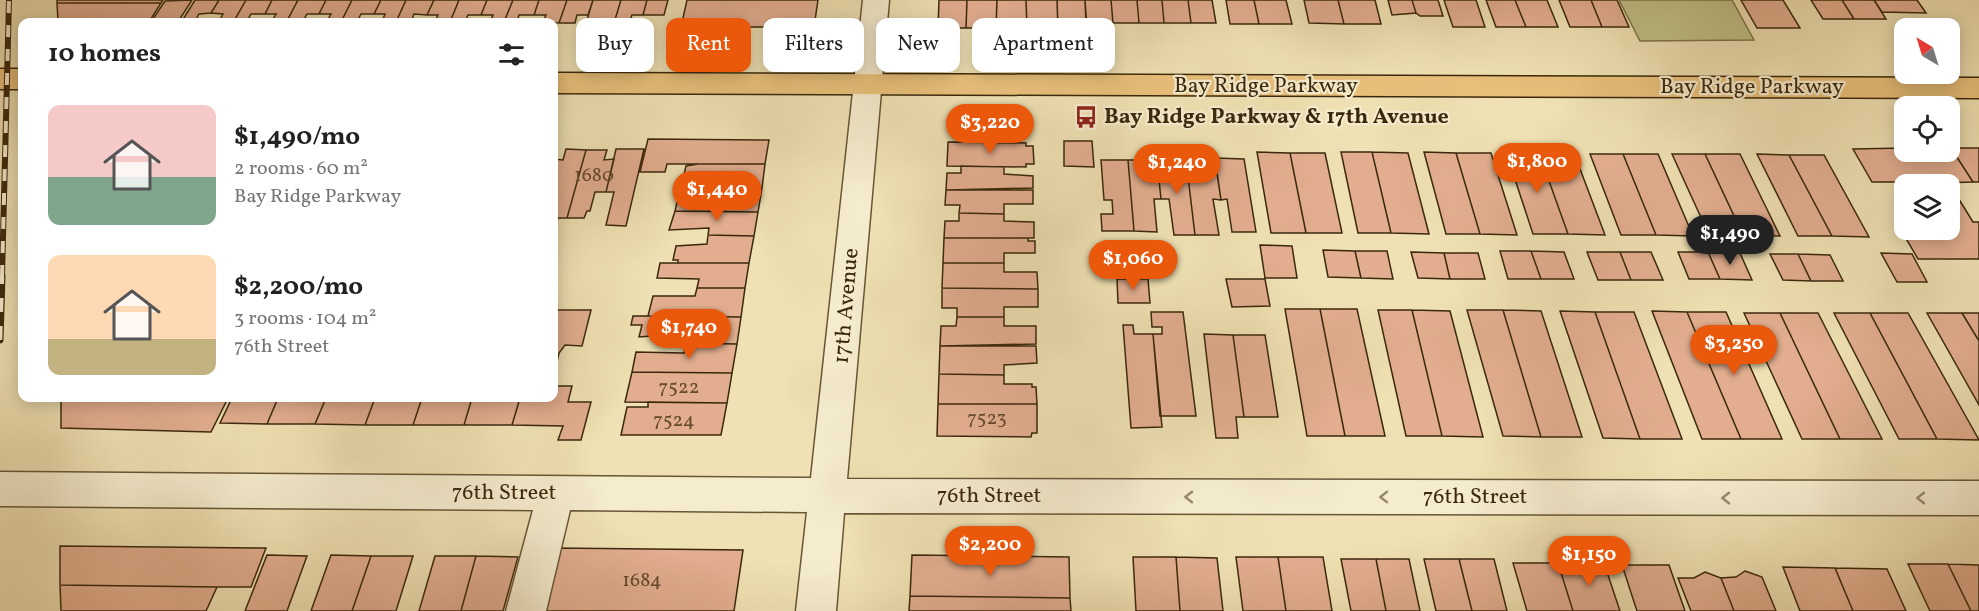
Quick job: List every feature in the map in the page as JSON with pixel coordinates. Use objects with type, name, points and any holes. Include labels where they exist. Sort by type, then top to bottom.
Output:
[{"type":"main road","points":[[0,80],[18,80]]},
{"type":"main road","name":"Bay Ridge Parkway","points":[[558,83],[1979,88]]},
{"type":"street","name":"17th Avenue","points":[[816,611],[876,0]]},
{"type":"street","name":"76th Street","points":[[0,489],[829,495],[1979,498]]},
{"type":"street","points":[[526,611],[556,493]]},
{"type":"green space","points":[[1619,0],[1732,0],[1754,40],[1640,41]]},
{"type":"building","points":[[57,0],[163,0],[161,3],[57,3]]},
{"type":"building","points":[[192,0],[181,18],[154,18],[165,1]]},
{"type":"building","points":[[195,0],[219,0],[211,13],[199,14],[197,18],[184,18]]},
{"type":"building","points":[[219,0],[246,0],[236,18],[221,18],[223,14],[211,13]]},
{"type":"building","points":[[246,0],[272,0],[265,14],[251,14],[249,18],[236,18]]},
{"type":"building","points":[[272,0],[298,0],[289,18],[274,18],[276,14],[265,14]]},
{"type":"building","points":[[298,0],[326,0],[319,14],[307,14],[305,18],[289,18]]},
{"type":"building","points":[[326,0],[352,0],[343,18],[329,18],[331,14],[319,14]]},
{"type":"building","points":[[352,0],[381,0],[374,14],[361,14],[359,18],[343,18]]},
{"type":"building","points":[[381,0],[406,0],[398,18],[384,18],[385,14],[374,14]]},
{"type":"building","points":[[406,0],[434,0],[427,15],[414,14],[412,18],[398,18]]},
{"type":"building","points":[[434,0],[459,0],[452,18],[437,18],[438,15],[427,15]]},
{"type":"building","points":[[459,0],[487,0],[481,15],[452,18]]},
{"type":"building","points":[[487,0],[513,0],[506,18],[481,15]]},
{"type":"building","points":[[513,0],[539,0],[534,15],[506,18]]},
{"type":"building","points":[[539,0],[567,0],[559,23],[558,18],[534,15]]},
{"type":"building","points":[[567,0],[593,0],[588,15],[577,15],[575,23],[559,23]]},
{"type":"building","points":[[593,0],[621,0],[616,18],[588,18]]},
{"type":"building","points":[[621,0],[647,0],[643,15],[616,18]]},
{"type":"building","points":[[647,0],[668,0],[664,15],[643,15]]},
{"type":"building","points":[[687,0],[818,0],[815,18],[763,18],[763,27],[751,27],[751,18],[683,18]]},
{"type":"building","points":[[939,0],[967,0],[966,28],[960,28],[960,18],[938,18]]},
{"type":"building","points":[[967,0],[997,0],[996,18],[972,18],[972,28],[966,28]]},
{"type":"building","points":[[997,0],[1026,0],[1027,18],[996,18]]},
{"type":"building","points":[[1026,0],[1057,0],[1058,18],[1027,18]]},
{"type":"building","points":[[1057,0],[1085,0],[1086,18],[1058,18]]},
{"type":"building","points":[[1085,0],[1111,0],[1113,18],[1086,18]]},
{"type":"building","points":[[1111,0],[1137,0],[1139,23],[1115,23],[1115,18],[1113,18]]},
{"type":"building","points":[[1137,0],[1162,0],[1164,23],[1139,23]]},
{"type":"building","points":[[1162,0],[1188,0],[1191,23],[1164,23]]},
{"type":"building","points":[[1188,0],[1212,0],[1216,23],[1191,23]]},
{"type":"building","points":[[1226,0],[1254,0],[1259,24],[1230,24]]},
{"type":"building","points":[[1254,0],[1286,0],[1292,24],[1259,24]]},
{"type":"building","points":[[1304,0],[1338,0],[1344,24],[1309,23]]},
{"type":"building","points":[[1338,0],[1375,0],[1381,24],[1344,24]]},
{"type":"building","points":[[1388,0],[1412,0],[1416,13],[1392,15]]},
{"type":"building","points":[[1412,0],[1438,0],[1443,16],[1420,16],[1416,13]]},
{"type":"building","points":[[1444,0],[1476,0],[1485,27],[1453,27]]},
{"type":"building","points":[[1486,0],[1515,0],[1526,27],[1496,27]]},
{"type":"building","points":[[1515,0],[1547,0],[1558,27],[1526,27]]},
{"type":"building","points":[[1559,0],[1591,0],[1602,27],[1570,27]]},
{"type":"building","points":[[1591,0],[1617,0],[1629,27],[1602,27]]},
{"type":"building","points":[[1741,0],[1783,0],[1800,28],[1757,28]]},
{"type":"building","points":[[1811,0],[1842,0],[1854,19],[1823,19]]},
{"type":"building","points":[[1842,0],[1874,0],[1886,19],[1854,19]]},
{"type":"building","points":[[1874,0],[1917,0],[1926,13],[1882,12]]},
{"type":"building","points":[[57,3],[161,3],[152,18],[58,18]]},
{"type":"building","points":[[648,139],[769,140],[765,164],[667,164],[665,172],[640,172]]},
{"type":"building","points":[[1064,141],[1092,141],[1094,167],[1064,166]]},
{"type":"building","points":[[948,142],[1026,143],[1026,146],[1033,146],[1034,164],[1026,164],[1026,167],[947,166]]},
{"type":"building","points":[[1894,148],[1894,162],[1960,162],[1973,182],[1960,182],[1960,174],[1894,174],[1894,182],[1872,182],[1853,149]]},
{"type":"building","points":[[1960,148],[1979,148],[1979,182],[1973,182],[1960,162]]},
{"type":"building","points":[[566,149],[586,150],[567,218],[558,218],[558,159],[563,160]]},
{"type":"building","points":[[616,149],[644,149],[626,226],[606,225],[614,192],[606,192]]},
{"type":"building","points":[[586,150],[607,150],[604,160],[614,159],[606,192],[595,192],[590,211],[587,211],[584,218],[567,218]]},
{"type":"building","points":[[1257,152],[1290,153],[1306,233],[1271,233]]},
{"type":"building","points":[[1341,152],[1372,152],[1391,233],[1358,233]]},
{"type":"building","points":[[1372,152],[1408,153],[1429,234],[1391,233]]},
{"type":"building","points":[[1424,152],[1456,153],[1480,234],[1446,234]]},
{"type":"building","points":[[1506,152],[1539,153],[1568,234],[1533,234]]},
{"type":"building","points":[[1290,153],[1325,153],[1342,233],[1306,233]]},
{"type":"building","points":[[1456,153],[1491,153],[1517,235],[1480,234]]},
{"type":"building","points":[[1539,153],[1574,153],[1605,235],[1568,234]]},
{"type":"building","points":[[1590,154],[1623,154],[1656,235],[1621,235]]},
{"type":"building","points":[[1623,154],[1658,154],[1693,236],[1656,235]]},
{"type":"building","points":[[1672,154],[1705,154],[1743,235],[1709,235]]},
{"type":"building","points":[[1705,154],[1740,154],[1780,236],[1743,235]]},
{"type":"building","points":[[1757,154],[1789,155],[1832,236],[1798,236]]},
{"type":"building","points":[[1789,155],[1824,155],[1869,237],[1832,236]]},
{"type":"building","points":[[1215,158],[1244,159],[1256,232],[1232,232],[1227,199],[1221,200]]},
{"type":"building","points":[[1101,160],[1128,160],[1134,231],[1102,231],[1101,214],[1113,214],[1112,200],[1104,200]]},
{"type":"building","points":[[1128,160],[1157,160],[1161,199],[1154,199],[1157,232],[1134,231]]},
{"type":"building","points":[[1157,160],[1186,160],[1195,235],[1174,235],[1169,199],[1161,199]]},
{"type":"building","points":[[1186,160],[1215,161],[1221,200],[1213,199],[1219,235],[1195,235]]},
{"type":"building","points":[[765,164],[762,188],[717,188],[719,179],[683,179],[686,166]]},
{"type":"building","points":[[961,166],[1004,167],[1004,174],[1033,176],[1033,188],[946,190],[947,173],[961,173]]},
{"type":"building","points":[[717,188],[762,188],[758,212],[675,211],[679,194],[716,195]]},
{"type":"building","points":[[946,190],[1033,190],[1033,204],[1004,204],[1004,214],[959,213],[960,205],[945,205]]},
{"type":"building","points":[[1960,201],[1973,222],[1979,222],[1979,259],[1918,259],[1907,240],[1960,240]]},
{"type":"building","points":[[675,211],[758,212],[754,236],[708,235],[709,228],[669,230]]},
{"type":"building","points":[[959,213],[1004,214],[1004,221],[1034,222],[1034,238],[944,238],[945,221],[959,221]]},
{"type":"building","points":[[708,235],[754,236],[749,263],[678,263],[678,260],[673,260],[676,246],[707,244]]},
{"type":"building","points":[[944,238],[1028,238],[1028,241],[1035,241],[1035,253],[1004,253],[1004,263],[943,263]]},
{"type":"building","points":[[1260,245],[1292,246],[1297,278],[1265,278]]},
{"type":"building","points":[[1323,250],[1355,251],[1361,278],[1328,277]]},
{"type":"building","points":[[1355,251],[1387,251],[1393,279],[1361,278]]},
{"type":"building","points":[[1500,251],[1531,251],[1541,279],[1508,279]]},
{"type":"building","points":[[1531,251],[1564,252],[1574,279],[1541,279]]},
{"type":"building","points":[[1411,252],[1444,253],[1450,279],[1418,278]]},
{"type":"building","points":[[1587,252],[1620,252],[1631,280],[1598,280]]},
{"type":"building","points":[[1620,252],[1651,252],[1663,280],[1631,280]]},
{"type":"building","points":[[1678,252],[1708,252],[1720,279],[1689,279]]},
{"type":"building","points":[[1708,252],[1740,253],[1752,280],[1720,279]]},
{"type":"building","points":[[1444,253],[1478,253],[1485,279],[1450,279]]},
{"type":"building","points":[[1881,253],[1912,254],[1927,282],[1897,282]]},
{"type":"building","points":[[1770,254],[1798,254],[1811,281],[1783,280]]},
{"type":"building","points":[[1798,254],[1830,255],[1843,281],[1811,281]]},
{"type":"building","points":[[660,263],[749,263],[745,288],[697,288],[699,279],[657,278]]},
{"type":"building","points":[[943,263],[1004,263],[1004,272],[1037,272],[1038,289],[942,288]]},
{"type":"building","points":[[1117,279],[1148,279],[1150,303],[1118,303]]},
{"type":"building","points":[[1226,279],[1265,279],[1270,306],[1232,307]]},
{"type":"building","points":[[697,288],[745,288],[741,317],[648,316],[653,296],[695,296]]},
{"type":"building","points":[[942,288],[1038,289],[1038,307],[1004,307],[1004,317],[957,317],[957,308],[942,308]]},
{"type":"building","points":[[1285,309],[1320,309],[1345,436],[1307,436]]},
{"type":"building","points":[[1320,309],[1357,309],[1385,436],[1345,436]]},
{"type":"building","points":[[558,310],[591,310],[582,346],[565,345],[558,357]]},
{"type":"building","points":[[1378,310],[1412,310],[1442,436],[1406,436]]},
{"type":"building","points":[[1412,310],[1450,311],[1483,437],[1442,436]]},
{"type":"building","points":[[1467,310],[1503,310],[1541,437],[1503,436]]},
{"type":"building","points":[[1503,310],[1541,311],[1582,437],[1541,437]]},
{"type":"building","points":[[1560,311],[1595,312],[1640,439],[1603,438]]},
{"type":"building","points":[[1652,311],[1687,312],[1741,439],[1702,439]]},
{"type":"building","points":[[1151,312],[1183,312],[1196,416],[1160,416],[1153,334],[1162,334],[1162,327],[1152,327]]},
{"type":"building","points":[[1595,312],[1634,312],[1682,439],[1640,439]]},
{"type":"building","points":[[1687,312],[1726,312],[1782,439],[1741,439]]},
{"type":"building","points":[[1744,313],[1780,313],[1840,439],[1802,439]]},
{"type":"building","points":[[1780,313],[1818,313],[1882,439],[1840,439]]},
{"type":"building","points":[[1834,313],[1870,313],[1937,439],[1899,439]]},
{"type":"building","points":[[1870,313],[1908,313],[1979,440],[1937,439]]},
{"type":"building","points":[[1927,313],[1962,313],[1979,341],[1979,405]]},
{"type":"building","points":[[1962,313],[1979,313],[1979,341]]},
{"type":"building","points":[[633,316],[741,317],[737,344],[686,343],[688,333],[639,337],[642,325],[631,325]]},
{"type":"building","points":[[957,317],[1004,317],[1004,326],[1036,326],[1036,344],[940,346],[941,326],[956,326]]},
{"type":"building","points":[[1123,325],[1133,325],[1134,334],[1153,334],[1162,427],[1131,428]]},
{"type":"building","points":[[1204,334],[1233,335],[1244,417],[1236,417],[1238,438],[1216,438]]},
{"type":"building","points":[[1233,335],[1265,335],[1278,417],[1244,417]]},
{"type":"building","points":[[686,343],[737,344],[732,373],[632,372],[636,352],[684,353]]},
{"type":"building","points":[[940,346],[1036,346],[1037,363],[1004,365],[1004,375],[939,374]]},
{"type":"building","points":[[632,372],[732,373],[727,403],[625,402]]},
{"type":"building","points":[[939,374],[1004,375],[1004,384],[1032,384],[1032,387],[1036,387],[1037,404],[938,404]]},
{"type":"building","points":[[558,386],[572,386],[568,402],[591,402],[581,440],[558,440],[563,426],[512,425],[519,402],[558,402]]},
{"type":"building","points":[[61,402],[226,402],[211,432],[61,428]]},
{"type":"building","points":[[230,402],[276,402],[267,424],[220,423]]},
{"type":"building","points":[[276,402],[324,402],[315,424],[267,424]]},
{"type":"building","points":[[324,402],[374,402],[365,425],[315,424]]},
{"type":"building","points":[[374,402],[421,402],[413,425],[365,425]]},
{"type":"building","points":[[421,402],[471,402],[464,425],[413,425]]},
{"type":"building","points":[[471,402],[519,402],[512,425],[464,425]]},
{"type":"building","points":[[648,402],[727,403],[721,435],[621,435],[627,407],[648,407]]},
{"type":"building","points":[[938,404],[1037,404],[1037,433],[1032,433],[1031,437],[937,436]]},
{"type":"building","points":[[60,546],[266,548],[251,587],[217,587],[60,585]]},
{"type":"building","points":[[554,548],[743,550],[734,611],[538,611]]},
{"type":"building","points":[[267,555],[307,556],[287,611],[245,611]]},
{"type":"building","points":[[331,555],[371,556],[352,611],[311,611]]},
{"type":"building","points":[[912,555],[1069,557],[1070,598],[910,596]]},
{"type":"building","points":[[371,556],[413,556],[396,611],[352,611]]},
{"type":"building","points":[[435,556],[476,556],[461,611],[419,611]]},
{"type":"building","points":[[476,556],[518,557],[503,611],[461,611]]},
{"type":"building","points":[[1133,557],[1176,557],[1180,611],[1136,611]]},
{"type":"building","points":[[1176,557],[1217,558],[1223,611],[1180,611]]},
{"type":"building","points":[[1236,557],[1278,557],[1286,611],[1243,611]]},
{"type":"building","points":[[1278,557],[1323,557],[1332,611],[1286,611]]},
{"type":"building","points":[[1341,559],[1376,559],[1386,611],[1351,611]]},
{"type":"building","points":[[1376,559],[1409,559],[1420,611],[1386,611]]},
{"type":"building","points":[[1424,559],[1459,559],[1472,611],[1436,611]]},
{"type":"building","points":[[1459,559],[1494,559],[1507,611],[1472,611]]},
{"type":"building","points":[[1513,563],[1558,563],[1573,611],[1527,611]]},
{"type":"building","points":[[1558,563],[1604,563],[1620,611],[1573,611]]},
{"type":"building","points":[[1908,564],[1948,564],[1971,611],[1930,611]]},
{"type":"building","points":[[1948,564],[1979,565],[1979,611],[1971,611]]},
{"type":"building","points":[[1622,565],[1669,565],[1685,611],[1637,611]]},
{"type":"building","points":[[1783,567],[1835,568],[1853,611],[1800,611]]},
{"type":"building","points":[[1835,568],[1887,569],[1906,611],[1853,611]]},
{"type":"building","points":[[1745,571],[1762,577],[1776,611],[1734,611],[1721,578],[1736,577]]},
{"type":"building","points":[[1705,572],[1721,578],[1734,611],[1691,611],[1678,578],[1694,578]]},
{"type":"building","points":[[60,585],[217,587],[206,611],[61,611]]},
{"type":"building","points":[[910,596],[1070,598],[1071,611],[909,611]]},
{"type":"railway","points":[[2,277],[9,0]]},
{"type":"railway","points":[[0,340],[2,276]]},
{"type":"place","name":"Bay Ridge Parkway & 17th Avenue","points":[[1086,117]]}]
